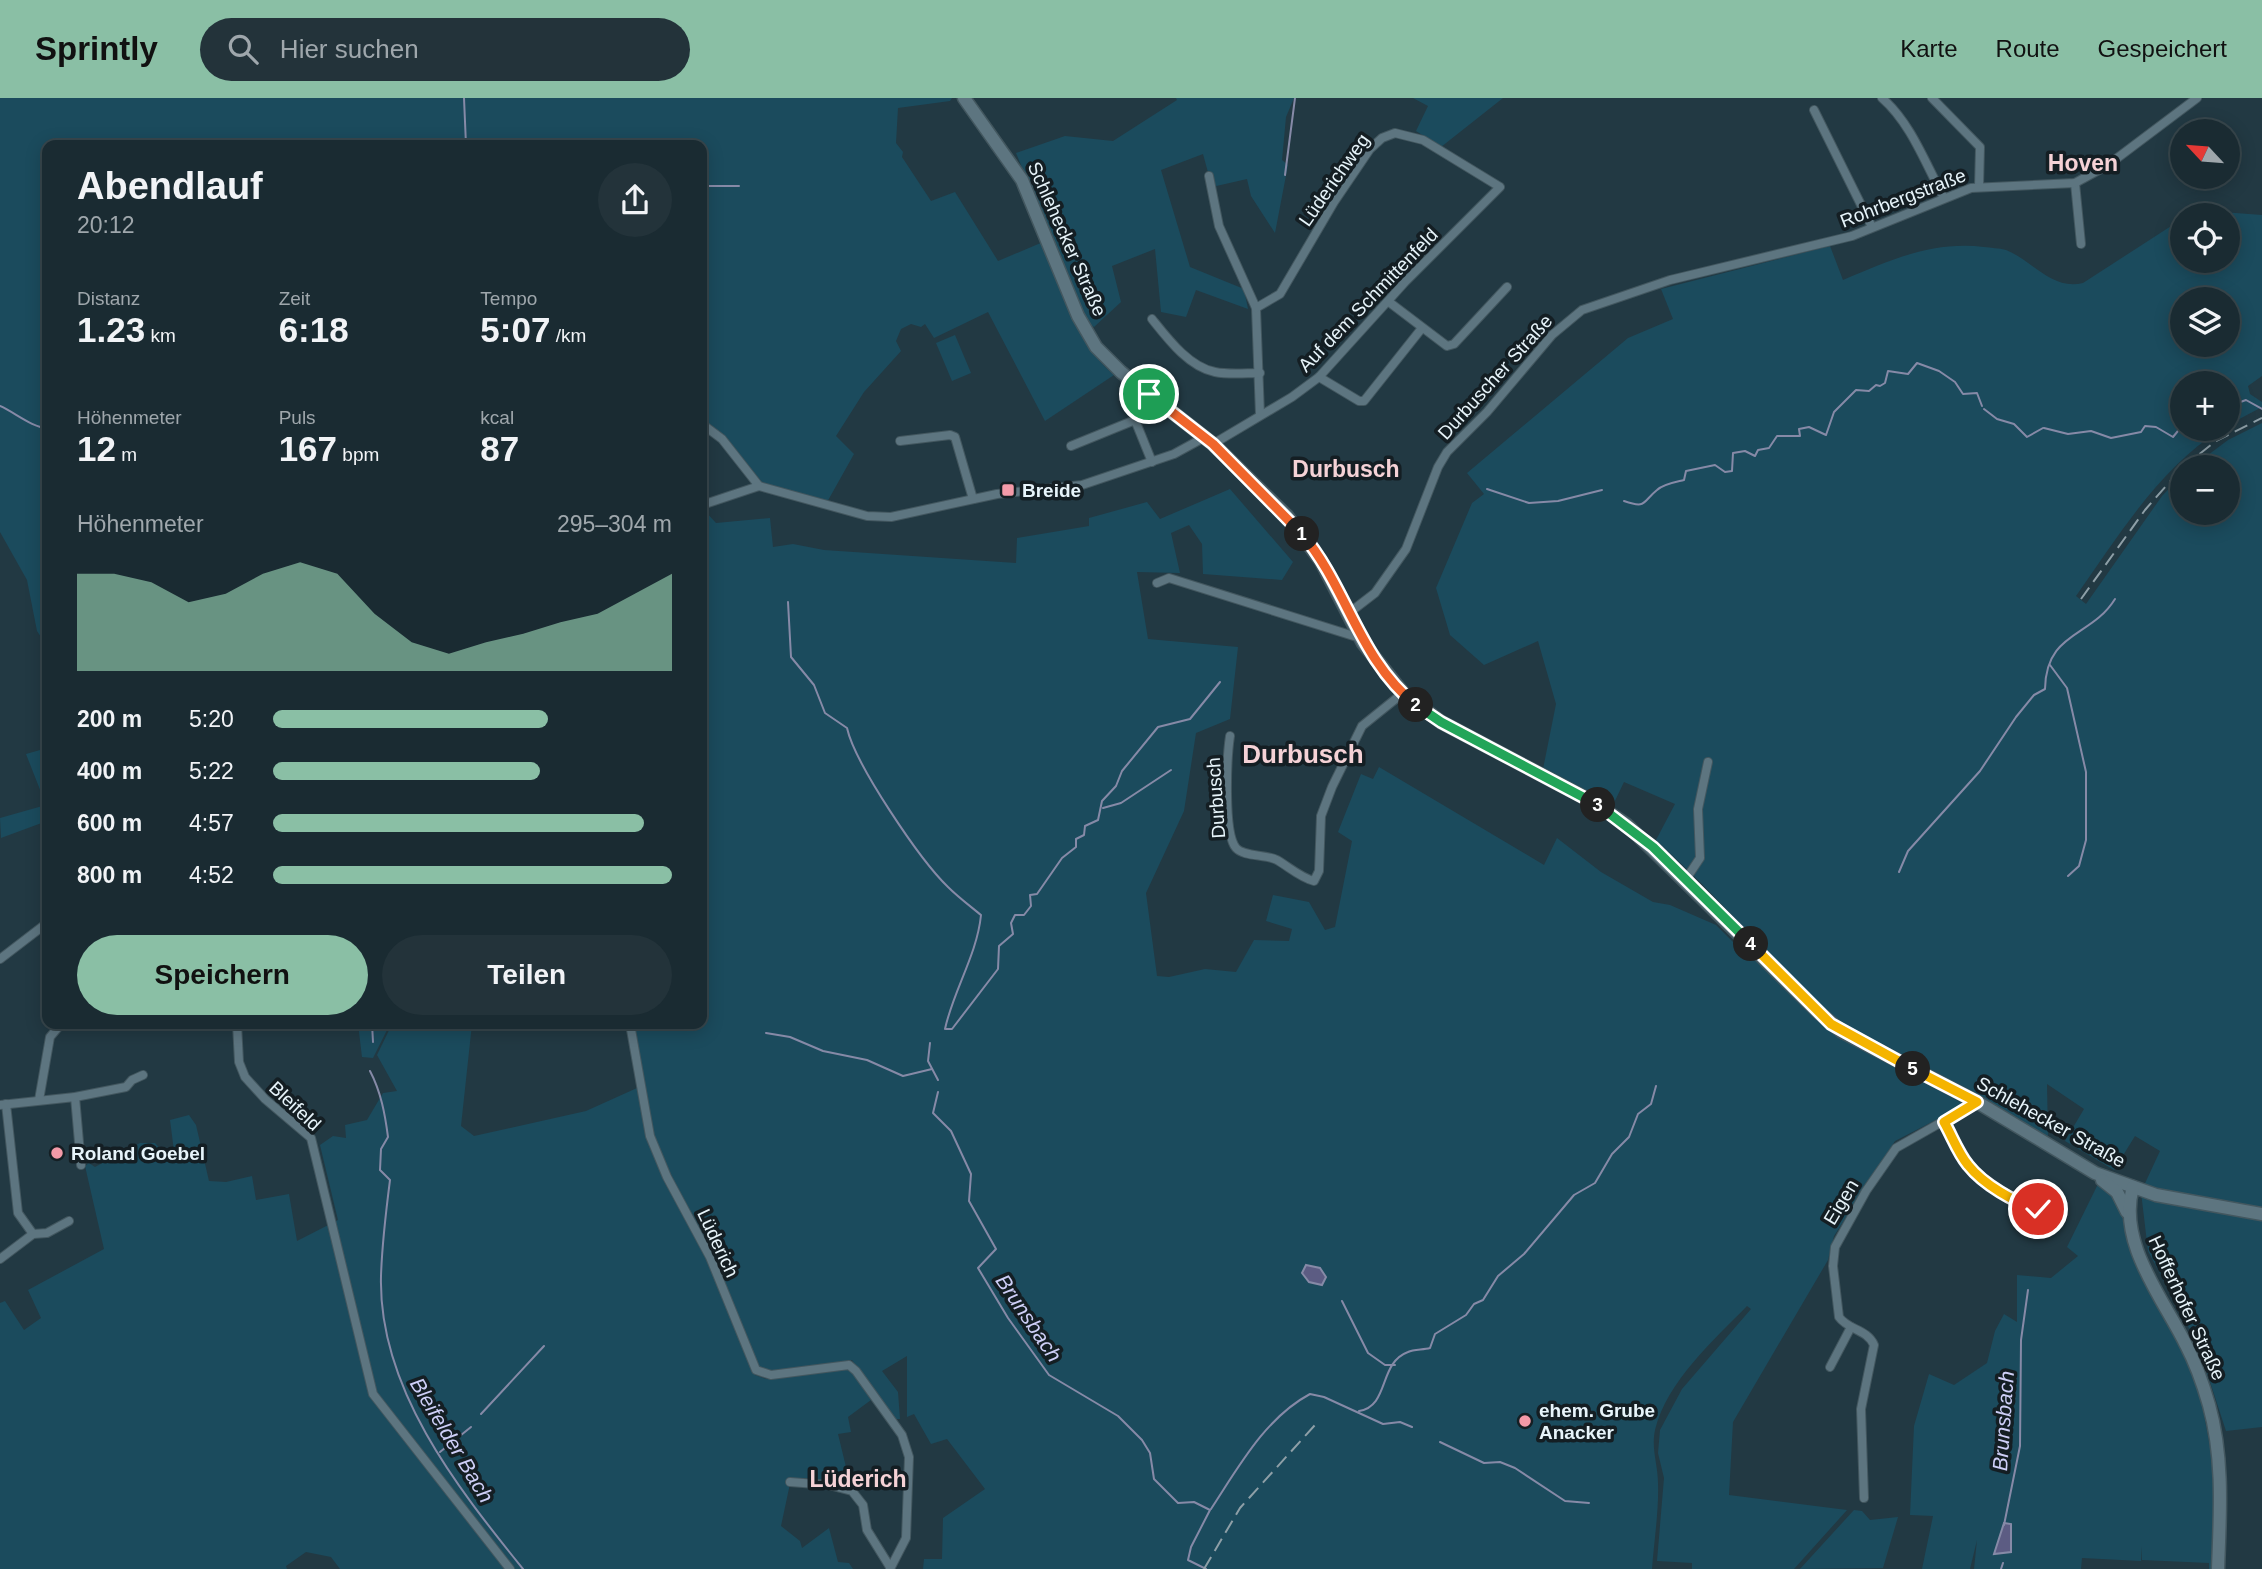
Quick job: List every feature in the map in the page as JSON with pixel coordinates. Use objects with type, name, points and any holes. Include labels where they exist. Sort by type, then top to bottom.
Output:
[{"type":"main road","name":"Schlehecker Straße","points":[[964,98],[1016,169],[1078,317],[1097,347],[1121,372],[1209,440],[1306,540],[1349,613],[1360,638],[1403,693],[1441,722],[1609,812],[1686,879],[1831,1024],[1977,1102],[2095,1173],[2178,1200],[2262,1214]]},
{"type":"main road","points":[[2095,1173],[2117,1192],[2131,1222]]},
{"type":"main road","name":"Hofferhofer Straße","points":[[2133,1187],[2131,1222],[2142,1263],[2190,1353],[2211,1415],[2220,1471],[2218,1569]]},
{"type":"street","points":[[1882,98],[1894,108],[1944,198]]},
{"type":"street","points":[[1932,98],[1980,146],[1979,187]]},
{"type":"street","name":"Rohrbergstraße","points":[[1665,282],[1826,243],[1979,187],[2075,183],[2108,164],[2197,98]]},
{"type":"street","points":[[1814,110],[1872,227]]},
{"type":"street","name":"Lüderichweg","points":[[1256,308],[1280,294],[1334,202],[1370,149],[1382,138],[1395,133],[1423,140],[1500,187]]},
{"type":"street","points":[[1209,176],[1219,226],[1256,308],[1260,415]]},
{"type":"street","points":[[2075,183],[2081,244]]},
{"type":"street","name":"Auf dem Schmittenfeld","points":[[759,486],[867,516],[891,517],[973,499],[1082,485],[1209,440],[1260,415],[1319,377],[1500,187]]},
{"type":"street","name":"Durbuscher Straße","points":[[1349,613],[1375,593],[1406,549],[1438,467],[1447,452],[1487,411],[1557,330],[1589,306],[1665,282]]},
{"type":"street","points":[[1389,302],[1447,346],[1454,344],[1507,287]]},
{"type":"street","points":[[1152,319],[1172,345],[1205,369],[1216,373],[1260,373]]},
{"type":"street","points":[[1319,377],[1359,401],[1364,401],[1422,328]]},
{"type":"street","points":[[1071,446],[1135,419],[1152,462]]},
{"type":"street","points":[[707,428],[722,439],[759,486],[707,503]]},
{"type":"street","points":[[900,441],[950,435],[955,438],[973,499]]},
{"type":"street","points":[[1157,583],[1168,578],[1186,582],[1360,638]]},
{"type":"street","name":"Durbusch","points":[[1230,736],[1227,763],[1230,826],[1236,847],[1243,852],[1272,858],[1314,881],[1318,871],[1320,825],[1332,787],[1362,726],[1381,714],[1403,693]]},
{"type":"street","points":[[1686,879],[1700,858],[1698,809],[1708,762]]},
{"type":"street","points":[[0,959],[42,927]]},
{"type":"street","points":[[39,1100],[50,1037],[57,1029]]},
{"type":"street","name":"Bleifeld","points":[[237,1029],[239,1062],[245,1077],[265,1099],[311,1138],[373,1394],[510,1569]]},
{"type":"street","name":"Lüderich","points":[[631,1029],[650,1136],[667,1177],[710,1257],[756,1370],[771,1375],[842,1364],[853,1367],[902,1435],[909,1457],[906,1538],[890,1568]]},
{"type":"street","points":[[33,1234],[18,1213],[3,1104],[75,1097],[126,1087],[143,1074]]},
{"type":"street","points":[[75,1097],[81,1166]]},
{"type":"street","name":"Eigen","points":[[1864,1498],[1861,1409],[1874,1345],[1866,1335],[1839,1317],[1833,1266],[1838,1238],[1896,1148],[1977,1102]]},
{"type":"street","points":[[1944,1122],[1974,1172],[2020,1203],[2038,1209],[2049,1191]]},
{"type":"street","points":[[0,1259],[33,1234],[47,1233],[68,1221]]},
{"type":"street","points":[[1830,1367],[1851,1327]]},
{"type":"street","points":[[790,1482],[829,1485],[852,1491],[863,1505],[867,1530],[890,1568]]},
{"type":"shaded area","points":[[0,98],[952,98],[950,101],[898,108],[896,143],[903,152],[902,157],[931,201],[955,192],[998,261],[1043,242],[1079,331],[1100,361],[1114,375],[1045,421],[988,312],[934,338],[925,324],[921,327],[911,324],[901,329],[896,341],[901,351],[864,392],[836,436],[854,454],[826,504],[762,482],[725,436],[707,423],[707,140],[42,140],[42,638],[37,631],[27,580],[0,532]]},
{"type":"shaded area","points":[[1176,98],[1294,98],[1286,117],[1282,160],[1288,165],[1275,233],[1251,196],[1247,179],[1212,187],[1203,154],[1161,170],[1190,267],[1244,289],[1248,309],[1196,290],[1186,317],[1161,312],[1155,249],[1112,266],[1121,302],[1094,327],[1085,321],[1016,153],[1065,136],[1113,141],[1177,100]]},
{"type":"shaded area","points":[[1413,98],[1503,98],[1441,147],[1416,131],[1428,106]]},
{"type":"shaded area","points":[[2240,213],[2262,215],[2262,376],[2248,386],[2250,394],[2262,402],[2262,407],[2240,419],[2240,371],[2170,371],[2170,441],[2204,441],[2187,455],[2170,455],[2170,472],[2124,527],[2076,596],[2086,604],[2170,488],[2170,525],[2240,525],[2240,455],[2208,455],[2227,441],[2240,441],[2240,434],[2262,423],[2262,1427],[2226,1431],[2198,1345],[2148,1251],[2141,1192],[2160,1151],[2135,1136],[2114,1170],[2065,1141],[2084,1109],[2047,1084],[2048,1136],[1996,1113],[1844,1027],[1656,840],[1675,804],[1624,782],[1612,807],[1543,769],[1556,704],[1538,641],[1484,665],[1450,635],[1436,588],[1472,503],[1484,494],[1467,473],[1628,338],[1673,319],[1661,289],[1830,246],[1843,280],[1912,254],[1965,246],[2006,250],[2052,279],[2062,283],[2083,283],[2170,227],[2170,273],[2240,273]]},
{"type":"shaded area","points":[[955,335],[971,373],[952,381],[936,343]]},
{"type":"shaded area","points":[[1230,489],[1293,562],[1282,580],[1203,574],[1202,544],[1189,525],[1171,533],[1180,573],[1137,572],[1148,639],[1238,647],[1230,719],[1196,733],[1184,811],[1146,893],[1157,976],[1169,977],[1205,969],[1236,972],[1254,940],[1289,941],[1292,929],[1266,921],[1273,895],[1309,902],[1325,930],[1335,927],[1352,841],[1338,832],[1361,774],[1373,779],[1379,767],[1544,865],[1557,838],[1601,872],[1653,902],[1670,905],[1716,925],[1735,944],[1885,1059],[1965,1105],[1895,1141],[1834,1236],[1828,1260],[1733,1422],[1729,1495],[1847,1510],[1794,1569],[1692,1569],[1692,1563],[1657,1561],[1664,1478],[1658,1453],[1660,1430],[1682,1389],[1751,1309],[1747,1306],[1693,1362],[1661,1412],[1654,1437],[1658,1494],[1652,1569],[923,1569],[924,1559],[942,1559],[943,1518],[985,1489],[947,1439],[931,1444],[914,1414],[907,1417],[907,1356],[882,1371],[898,1392],[900,1419],[895,1419],[852,1360],[770,1372],[762,1370],[756,1363],[651,1130],[635,1029],[707,1029],[707,513],[716,523],[770,518],[773,547],[793,544],[824,550],[1016,563],[1017,538],[1089,526],[1089,518],[1147,502],[1160,519]]},
{"type":"shaded area","points":[[42,749],[42,795],[26,754]]},
{"type":"shaded area","points":[[42,806],[42,823],[1,838],[0,818]]},
{"type":"shaded area","points":[[359,1029],[388,1029],[373,1058],[362,1057]]},
{"type":"shaded area","points":[[390,1029],[471,1029],[461,1126],[474,1136],[586,1111],[637,1088],[647,1137],[707,1258],[755,1375],[766,1379],[850,1369],[871,1400],[848,1417],[851,1432],[838,1434],[846,1467],[844,1485],[805,1478],[791,1479],[781,1526],[800,1541],[802,1548],[829,1528],[838,1562],[849,1563],[853,1569],[340,1569],[331,1557],[306,1552],[286,1566],[287,1569],[0,1569],[0,1303],[5,1301],[24,1330],[41,1318],[28,1290],[104,1249],[85,1166],[89,1163],[95,1167],[140,1143],[155,1143],[162,1151],[174,1151],[170,1120],[189,1115],[196,1125],[209,1181],[226,1182],[252,1176],[256,1200],[289,1194],[297,1241],[338,1220],[320,1145],[333,1136],[346,1138],[345,1125],[367,1120],[383,1093],[397,1091],[377,1055]]},
{"type":"shaded area","points":[[2098,1184],[2109,1191],[2120,1204],[2129,1247],[2173,1329],[2200,1394],[2217,1484],[2213,1569],[2209,1569],[2209,1563],[2142,1560],[2142,1546],[2141,1561],[2082,1558],[2081,1569],[1974,1569],[1977,1540],[1970,1569],[1922,1569],[1933,1516],[1910,1515],[1914,1426],[1929,1374],[1954,1385],[1987,1363],[1995,1331],[2004,1314],[2017,1322],[2017,1275],[2051,1278],[2078,1256],[2067,1247]]},
{"type":"shaded area","points":[[1306,1265],[1320,1268],[1326,1277],[1322,1285],[1309,1282],[1302,1273]]},
{"type":"shaded area","points":[[1854,1510],[1862,1511],[1870,1520],[1898,1517],[1883,1568],[1800,1569]]},
{"type":"shaded area","points":[[2004,1523],[2011,1524],[2011,1552],[1994,1554]]},
{"type":"waterway","points":[[464,98],[466,140]]},
{"type":"waterway","points":[[1285,175],[1295,98]]},
{"type":"waterway","points":[[707,186],[739,186]]},
{"type":"waterway","points":[[1624,501],[1644,503],[1660,488],[1684,480],[1686,471],[1715,465],[1725,472],[1732,471],[1733,453],[1745,451],[1755,456],[1758,450],[1769,448],[1777,436],[1800,436],[1799,429],[1809,427],[1826,435],[1834,412],[1856,390],[1869,391],[1876,385],[1880,386],[1885,383],[1888,371],[1908,374],[1917,363],[1939,371],[1955,382],[1963,394],[1977,393],[1982,406]]},
{"type":"waterway","points":[[2240,402],[2246,400],[2262,409]]},
{"type":"waterway","points":[[0,406],[42,427]]},
{"type":"waterway","points":[[1984,409],[1997,419],[2014,424],[2027,437],[2043,428]]},
{"type":"waterway","points":[[2044,428],[2068,434],[2091,431],[2111,438],[2141,432],[2145,426],[2156,427],[2170,435]]},
{"type":"waterway","points":[[1487,489],[1529,503],[1558,501],[1602,490]]},
{"type":"waterway","points":[[1899,872],[1908,851],[1980,771],[2034,695],[2045,689],[2047,670],[2061,645],[2105,612],[2115,599]]},
{"type":"waterway","name":"Brunsbach","points":[[788,602],[791,657],[814,685],[825,713],[847,728],[852,744],[875,787],[922,856],[948,887],[981,915],[975,944],[945,1029]]},
{"type":"waterway","points":[[2050,665],[2067,688],[2086,772],[2086,840],[2079,866],[2068,876]]},
{"type":"waterway","points":[[946,1029],[952,1029],[998,969],[999,946],[1013,934],[1011,923],[1015,915],[1024,915],[1031,906],[1030,895],[1037,894],[1062,858],[1076,847],[1076,839],[1084,835],[1085,826],[1098,820],[1102,801],[1116,786],[1122,771],[1158,727],[1190,719],[1220,682]]},
{"type":"waterway","points":[[1103,808],[1121,803],[1171,770]]},
{"type":"waterway","name":"Bleifelder Bach","points":[[372,1029],[373,1042]]},
{"type":"waterway","points":[[766,1033],[790,1037],[823,1051],[867,1060],[903,1076],[932,1069]]},
{"type":"waterway","name":"Brunsbach","points":[[930,1043],[928,1061],[938,1080]]},
{"type":"waterway","name":"Bleifelder Bach","points":[[370,1071],[382,1103],[388,1137],[381,1149],[380,1170],[390,1180],[381,1276],[384,1317],[393,1358],[407,1396],[448,1470],[523,1569]]},
{"type":"waterway","points":[[1359,1411],[1376,1401],[1387,1374],[1399,1357],[1410,1351],[1430,1348],[1435,1334],[1466,1315],[1474,1304],[1483,1300],[1498,1276],[1524,1254],[1574,1195],[1595,1183],[1612,1154],[1629,1137],[1638,1114],[1651,1104],[1656,1086]]},
{"type":"waterway","name":"Brunsbach","points":[[938,1092],[933,1113],[951,1131],[971,1174],[969,1201],[996,1249],[978,1268],[1008,1318],[1049,1375],[1118,1416],[1142,1440],[1150,1453],[1154,1479],[1178,1503],[1194,1502],[1210,1510],[1191,1547],[1188,1560],[1206,1569]]},
{"type":"waterway","name":"Brunsbach","points":[[2004,1525],[2020,1446],[2021,1340],[2028,1290]]},
{"type":"waterway","points":[[1342,1301],[1368,1353],[1385,1365],[1395,1365]]},
{"type":"waterway","points":[[481,1414],[544,1346]]},
{"type":"waterway","points":[[1211,1509],[1266,1430],[1279,1416],[1310,1394],[1324,1397],[1383,1424],[1400,1422],[1412,1427]]},
{"type":"waterway","points":[[440,1452],[471,1427]]},
{"type":"waterway","points":[[1440,1442],[1484,1463],[1500,1462],[1515,1468],[1565,1501],[1589,1503]]},
{"type":"waterway","name":"Brunsbach","points":[[2001,1569],[2003,1563]]},
{"type":"railway","points":[[2198,455],[2216,441],[2262,418]]},
{"type":"railway","points":[[2081,599],[2145,510],[2170,482]]},
{"type":"railway","points":[[1204,1569],[1240,1508],[1315,1425]]},
{"type":"place","name":"Breide","points":[[1008,490]]},
{"type":"place","name":"Roland Goebel","points":[[57,1153]]},
{"type":"place","name":"ehem. Grube Anacker","points":[[1525,1421]]},
{"type":"district","name":"Hoven","points":[[2083,163]]},
{"type":"district","name":"Durbusch","points":[[1346,469]]},
{"type":"district","name":"Durbusch","points":[[1303,754]]},
{"type":"district","name":"Lüderich","points":[[858,1479]]},
{"type":"route","points":[[1149,394],[1213,444],[1287,516],[1321,561],[1363,643],[1411,701],[1441,722],[1615,816],[1683,876],[1831,1024],[1977,1102],[1944,1122],[1965,1160],[1974,1172],[2020,1203],[2038,1209]]}]
